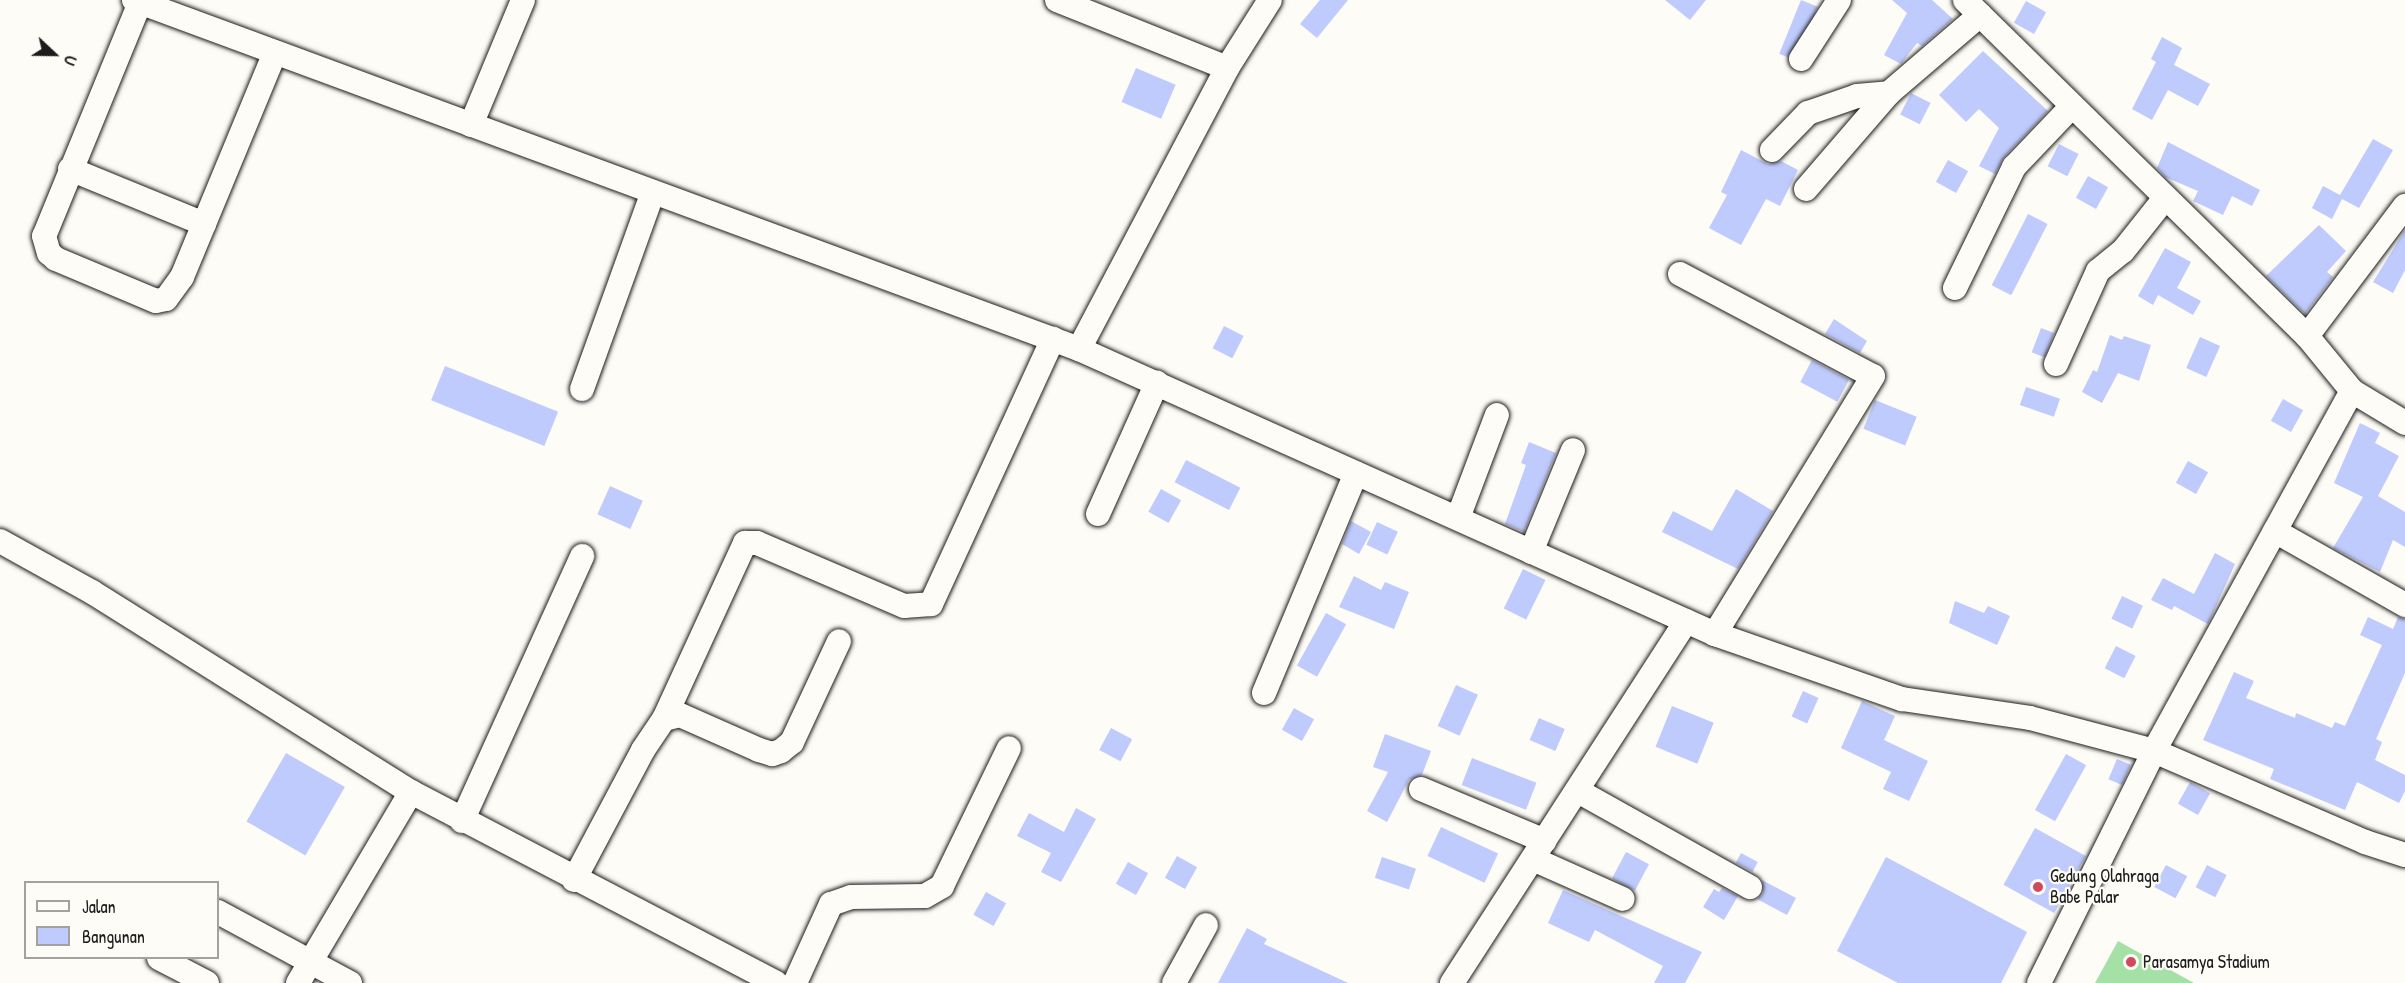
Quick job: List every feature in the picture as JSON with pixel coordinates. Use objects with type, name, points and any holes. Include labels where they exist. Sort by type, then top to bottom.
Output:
[{"type":"street","points":[[471,125],[523,0]]},
{"type":"street","points":[[1057,0],[1227,68]]},
{"type":"street","points":[[1079,349],[1227,68],[1270,0]]},
{"type":"street","points":[[1801,59],[1839,0]]},
{"type":"street","points":[[275,53],[204,224],[173,292],[166,299],[156,301],[49,254],[44,236],[138,1],[1079,349],[1715,634],[1902,699],[2030,718],[2154,751],[2365,842],[2405,855]]},
{"type":"street","points":[[1806,189],[1970,4],[2307,336],[2352,392],[2405,423]]},
{"type":"street","points":[[1772,150],[1808,113],[1857,96],[1889,93]]},
{"type":"street","points":[[1955,288],[2014,167],[2072,106]]},
{"type":"street","points":[[70,169],[204,224]]},
{"type":"street","points":[[582,389],[653,192]]},
{"type":"street","points":[[2056,364],[2098,271],[2123,251],[2165,198]]},
{"type":"street","points":[[2307,336],[2405,206]]},
{"type":"street","points":[[1680,274],[1873,376],[1715,634]]},
{"type":"street","points":[[574,880],[642,750],[664,719],[745,543],[757,543],[904,606],[931,604],[1053,339]]},
{"type":"street","points":[[1098,514],[1157,382]]},
{"type":"street","points":[[2039,983],[2154,751],[2352,392]]},
{"type":"street","points":[[1458,518],[1497,415]]},
{"type":"street","points":[[1531,552],[1573,450]]},
{"type":"street","points":[[1264,693],[1356,473]]},
{"type":"street","points":[[2275,531],[2405,605]]},
{"type":"street","points":[[0,541],[92,592],[411,792],[574,880],[776,983]]},
{"type":"street","points":[[462,821],[582,556]]},
{"type":"street","points":[[1452,983],[1686,621]]},
{"type":"street","points":[[664,719],[680,715],[759,750],[772,754],[781,751],[792,742],[839,640]]},
{"type":"street","points":[[795,983],[831,904],[851,897],[925,896],[942,886],[1009,748]]},
{"type":"street","points":[[1421,789],[1539,850],[1623,899]]},
{"type":"street","points":[[1578,791],[1750,887]]},
{"type":"street","points":[[298,983],[411,792]]},
{"type":"street","points":[[219,913],[350,983]]},
{"type":"street","points":[[1174,983],[1206,925]]},
{"type":"street","points":[[163,959],[207,983]]},
{"type":"green space","name":"Parasamya Stadium","points":[[2118,941],[2194,983],[2095,983]]},
{"type":"building","points":[[1320,0],[1348,0],[1317,38],[1300,24]]},
{"type":"building","points":[[1665,0],[1706,0],[1690,20]]},
{"type":"building","points":[[1801,0],[1818,7],[1796,61],[1779,54]]},
{"type":"building","points":[[1892,0],[1932,0],[1953,19],[1922,46],[1917,43],[1901,64],[1884,55],[1907,13]]},
{"type":"building","points":[[2026,1],[2046,12],[2034,34],[2014,23]]},
{"type":"building","points":[[2162,37],[2182,48],[2174,65],[2210,84],[2198,106],[2168,90],[2152,120],[2132,109],[2156,62],[2151,59]]},
{"type":"building","points":[[1983,51],[2048,111],[2004,157],[1995,174],[1979,166],[1999,128],[1979,109],[1966,122],[1939,95]]},
{"type":"building","points":[[1136,68],[1176,85],[1161,119],[1122,102]]},
{"type":"building","points":[[1911,93],[1931,103],[1920,124],[1900,114]]},
{"type":"building","points":[[2373,139],[2393,150],[2359,208],[2342,199],[2332,219],[2312,208],[2323,186],[2340,195]]},
{"type":"building","points":[[2168,142],[2260,190],[2252,206],[2232,196],[2223,215],[2193,201],[2198,191],[2165,177],[2157,168]]},
{"type":"building","points":[[2059,144],[2079,154],[2067,176],[2048,166]]},
{"type":"building","points":[[1741,150],[1768,164],[1781,161],[1798,170],[1780,206],[1766,199],[1741,245],[1709,228],[1727,195],[1721,192]]},
{"type":"building","points":[[1948,160],[1968,171],[1956,193],[1936,182]]},
{"type":"building","points":[[2088,176],[2108,187],[2096,209],[2076,198]]},
{"type":"building","points":[[2028,214],[2048,224],[2011,295],[1992,285]]},
{"type":"building","points":[[2319,225],[2346,251],[2327,272],[2333,277],[2305,314],[2266,276]]},
{"type":"building","points":[[2405,230],[2405,270],[2393,293],[2373,282]]},
{"type":"building","points":[[2165,248],[2191,262],[2177,288],[2201,301],[2193,315],[2158,295],[2153,305],[2138,296]]},
{"type":"building","points":[[1834,319],[1867,341],[1860,353],[1825,334]]},
{"type":"building","points":[[1224,326],[1244,336],[1232,358],[1213,348]]},
{"type":"building","points":[[2041,328],[2054,333],[2045,357],[2032,352]]},
{"type":"building","points":[[2110,335],[2122,340],[2124,336],[2151,345],[2139,381],[2118,373],[2102,403],[2082,392],[2093,370],[2097,372]]},
{"type":"building","points":[[2200,337],[2220,346],[2206,377],[2186,368]]},
{"type":"building","points":[[1812,360],[1849,380],[1837,402],[1800,382]]},
{"type":"building","points":[[445,366],[558,412],[544,446],[431,400]]},
{"type":"building","points":[[2026,387],[2060,399],[2054,417],[2020,405]]},
{"type":"building","points":[[2283,399],[2303,410],[2291,432],[2271,421]]},
{"type":"building","points":[[1875,400],[1917,417],[1905,446],[1863,429]]},
{"type":"building","points":[[2360,423],[2380,433],[2375,443],[2399,456],[2378,496],[2405,512],[2405,547],[2393,540],[2380,572],[2333,548],[2363,497],[2334,483]]},
{"type":"building","points":[[1529,442],[1556,453],[1524,532],[1505,524],[1526,465],[1521,463]]},
{"type":"building","points":[[1186,460],[1240,488],[1229,510],[1175,482]]},
{"type":"building","points":[[2188,461],[2208,472],[2196,494],[2176,483]]},
{"type":"building","points":[[610,486],[643,501],[630,529],[597,514]]},
{"type":"building","points":[[1161,489],[1181,500],[1169,523],[1148,512]]},
{"type":"building","points":[[1736,489],[1773,511],[1738,569],[1662,532],[1673,511],[1712,531]]},
{"type":"building","points":[[1351,521],[1371,532],[1359,554],[1342,544]]},
{"type":"building","points":[[1377,522],[1398,532],[1387,554],[1366,545]]},
{"type":"building","points":[[2215,553],[2235,564],[2208,624],[2174,606],[2172,610],[2151,600],[2163,578],[2194,594]]},
{"type":"building","points":[[1523,569],[1545,580],[1526,620],[1504,609]]},
{"type":"building","points":[[1354,576],[1381,590],[1385,582],[1409,592],[1394,629],[1339,607]]},
{"type":"building","points":[[2122,596],[2143,606],[2132,628],[2111,619]]},
{"type":"building","points":[[1955,601],[1984,613],[1988,606],[2010,616],[1997,645],[1949,623]]},
{"type":"building","points":[[1326,613],[1346,624],[1317,677],[1297,665]]},
{"type":"building","points":[[2368,617],[2393,629],[2398,617],[2405,619],[2405,673],[2376,739],[2382,742],[2375,760],[2405,775],[2405,791],[2399,803],[2357,782],[2345,810],[2270,779],[2274,769],[2203,740],[2234,672],[2254,681],[2246,698],[2295,718],[2296,713],[2332,728],[2335,722],[2345,726],[2382,645],[2360,635]]},
{"type":"building","points":[[2116,646],[2136,656],[2124,678],[2105,668]]},
{"type":"building","points":[[1456,685],[1478,695],[1460,736],[1438,726]]},
{"type":"building","points":[[1803,691],[1819,698],[1807,723],[1792,717]]},
{"type":"building","points":[[1862,701],[1895,716],[1884,740],[1928,761],[1909,801],[1883,789],[1891,772],[1841,748]]},
{"type":"building","points":[[1672,706],[1714,723],[1697,764],[1656,747]]},
{"type":"building","points":[[1294,708],[1314,719],[1302,741],[1282,730]]},
{"type":"building","points":[[1539,718],[1565,729],[1555,751],[1530,740]]},
{"type":"building","points":[[1111,728],[1132,739],[1120,761],[1099,750]]},
{"type":"building","points":[[1385,734],[1431,751],[1422,775],[1409,780],[1387,822],[1367,811],[1388,772],[1373,767]]},
{"type":"building","points":[[286,753],[345,787],[305,855],[247,821]]},
{"type":"building","points":[[2066,754],[2086,765],[2055,821],[2035,810]]},
{"type":"building","points":[[1472,758],[1536,783],[1526,810],[1462,785]]},
{"type":"building","points":[[2117,759],[2131,765],[2122,785],[2108,779]]},
{"type":"building","points":[[2190,782],[2210,793],[2198,815],[2178,804]]},
{"type":"building","points":[[1076,808],[1096,819],[1061,882],[1041,872],[1051,853],[1017,836],[1029,813],[1064,832]]},
{"type":"building","points":[[1441,827],[1498,854],[1485,883],[1427,856]]},
{"type":"building","points":[[2035,828],[2086,856],[2054,913],[2003,885]]},
{"type":"building","points":[[1626,852],[1649,864],[1635,891],[1612,878]]},
{"type":"building","points":[[1741,853],[1758,862],[1753,872],[1736,863]]},
{"type":"building","points":[[1177,856],[1197,867],[1185,889],[1165,878]]},
{"type":"building","points":[[1382,857],[1416,869],[1409,890],[1375,878]]},
{"type":"building","points":[[1886,857],[2027,932],[2001,983],[1898,983],[1837,951]]},
{"type":"building","points":[[1128,862],[1148,873],[1136,895],[1116,884]]},
{"type":"building","points":[[2166,865],[2187,876],[2175,898],[2154,887]]},
{"type":"building","points":[[2207,865],[2227,875],[2215,897],[2196,887]]},
{"type":"building","points":[[1762,880],[1796,898],[1787,915],[1757,899],[1763,893]]},
{"type":"building","points":[[1722,888],[1738,896],[1724,920],[1703,907],[1714,889],[1719,892]]},
{"type":"building","points":[[1563,890],[1702,952],[1685,983],[1654,983],[1663,966],[1595,930],[1589,942],[1548,923]]},
{"type":"building","points":[[986,892],[1006,903],[994,926],[973,915]]},
{"type":"building","points":[[1247,928],[1267,939],[1264,944],[1348,983],[1218,983]]},
{"type":"place","name":"Gedung Olahraga Babe Palar","points":[[2038,887]]},
{"type":"place","name":"Parasamya Stadium","points":[[2131,962]]}]
